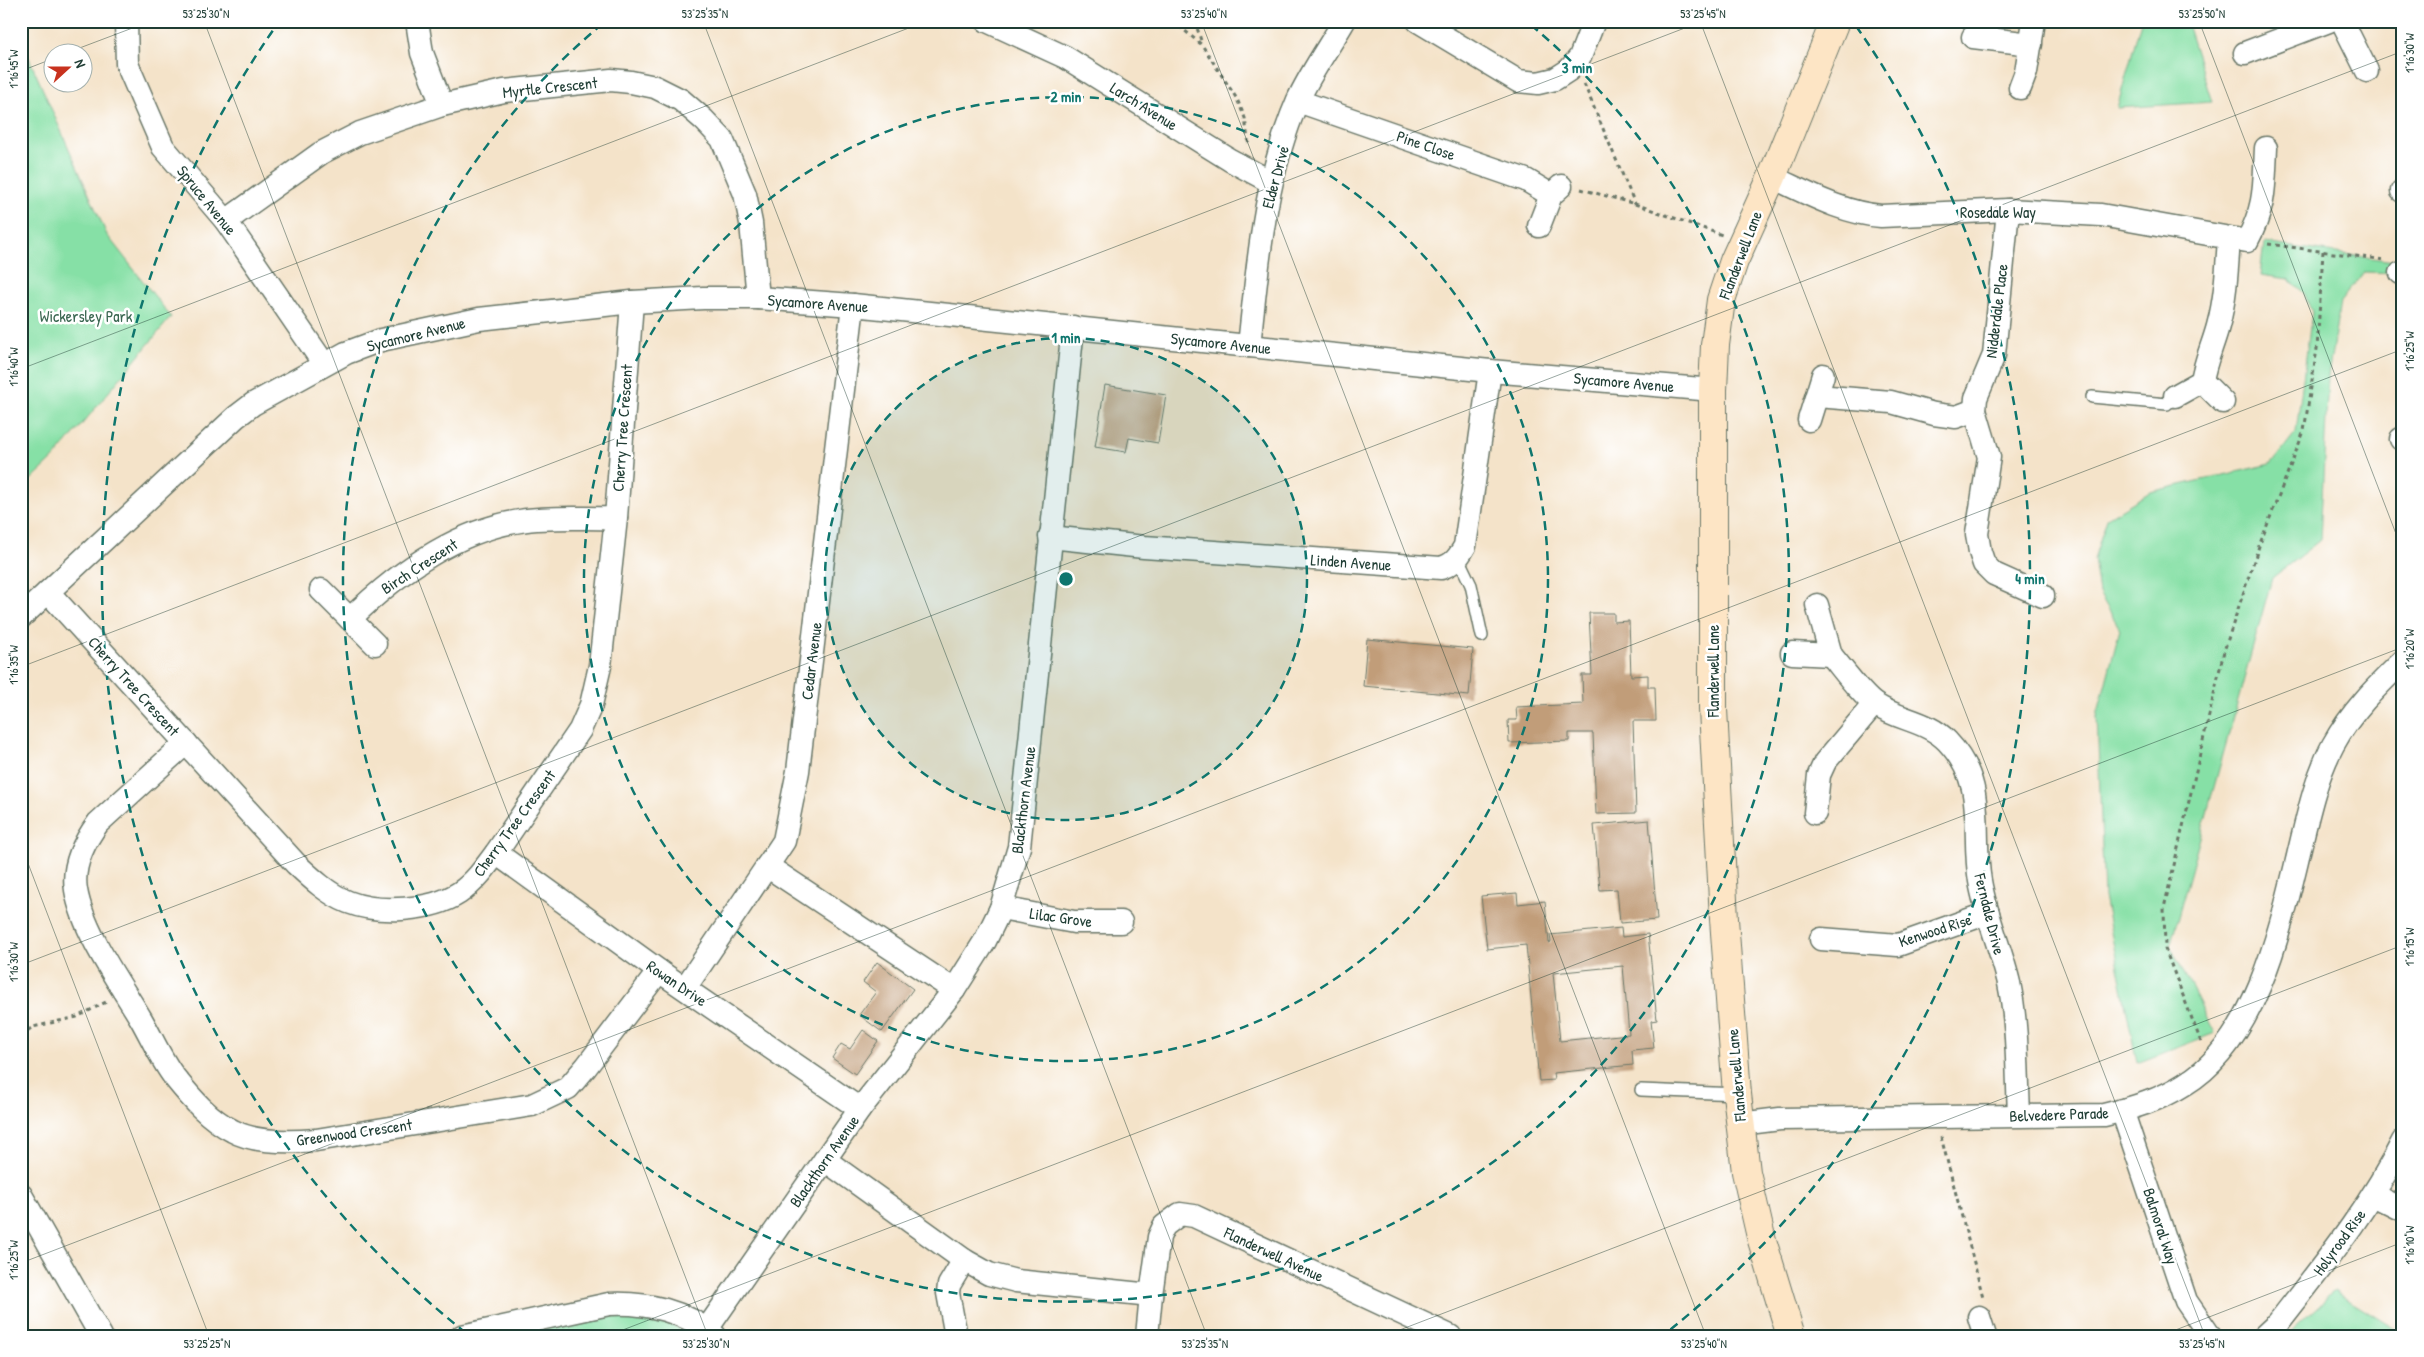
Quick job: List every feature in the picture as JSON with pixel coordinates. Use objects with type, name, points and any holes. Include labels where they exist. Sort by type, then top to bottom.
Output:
[{"type":"street","name":"Spruce Avenue","points":[[126,21],[127,64],[163,147],[226,221],[324,364]]},
{"type":"street","points":[[417,21],[422,53],[442,105]]},
{"type":"street","name":"Larch Avenue","points":[[987,21],[1065,57],[1271,182]]},
{"type":"street","name":"Elder Drive","points":[[1249,346],[1261,240],[1271,182],[1298,101],[1344,21]]},
{"type":"street","points":[[1418,21],[1518,82],[1538,83],[1555,79],[1576,63],[1594,21]]},
{"type":"street","name":"Flanderwell Lane","points":[[1791,1336],[1761,1237],[1746,1172],[1737,1094],[1724,919],[1713,708],[1713,390],[1715,345],[1721,300],[1742,242],[1772,177],[1835,21]]},
{"type":"street","points":[[2020,88],[2032,44],[2034,21]]},
{"type":"street","points":[[2244,53],[2330,21]]},
{"type":"street","points":[[2342,21],[2367,71]]},
{"type":"street","points":[[1973,37],[2032,44]]},
{"type":"street","name":"Myrtle Crescent","points":[[226,221],[321,153],[360,133],[442,105],[504,91],[611,80],[655,86],[680,100],[704,120],[722,139],[735,166],[745,194],[751,223],[758,298]]},
{"type":"street","name":"Pine Close","points":[[1298,101],[1556,190]]},
{"type":"street","points":[[2202,381],[2204,364],[2218,328],[2238,239],[2260,216],[2264,195],[2266,148]]},
{"type":"street","name":"Rosedale Way","points":[[1772,177],[1841,208],[1865,215],[2008,210],[2101,215],[2238,239]]},
{"type":"street","points":[[1540,226],[1556,190]]},
{"type":"street","name":"Nidderdale Place","points":[[1975,410],[1976,398],[1994,355],[2008,210]]},
{"type":"street","name":"Sycamore Avenue","points":[[21,617],[236,417],[253,404],[324,364],[381,340],[479,319],[632,302],[703,298],[758,298],[853,305],[1490,371],[1713,390]]},
{"type":"street","name":"Cherry Tree Crescent","points":[[48,592],[296,864],[320,885],[347,902],[371,909],[391,910],[436,904],[459,893],[482,872],[496,854],[580,730],[591,705],[600,666],[616,518],[632,302]]},
{"type":"street","name":"Cedar Avenue","points":[[685,988],[784,841],[798,771],[853,305]]},
{"type":"street","name":"Blackthorn Avenue","points":[[711,1332],[860,1110],[954,990],[986,940],[1001,908],[1019,847],[1073,328]]},
{"type":"street","points":[[1458,558],[1465,546],[1490,371]]},
{"type":"street","points":[[1809,420],[1824,374]]},
{"type":"street","points":[[2175,396],[2202,381]]},
{"type":"street","points":[[2202,381],[2223,402]]},
{"type":"street","points":[[1817,396],[1891,402],[1934,414],[1956,417],[1975,410],[1989,457],[1977,534],[1984,564],[1994,574],[2043,596]]},
{"type":"street","name":"Birch Crescent","points":[[350,619],[375,594],[419,562],[446,546],[484,530],[521,520],[616,518]]},
{"type":"street","name":"Linden Avenue","points":[[1050,537],[1144,547],[1441,568],[1451,565],[1458,558]]},
{"type":"street","points":[[321,590],[375,644]]},
{"type":"street","name":"Ferndale Drive","points":[[1817,605],[1831,655],[1874,704],[1891,714],[1926,726],[1946,740],[1962,761],[1977,806],[1978,870],[1988,913],[2009,983],[2016,1024],[2019,1115]]},
{"type":"street","points":[[1792,653],[1831,655]]},
{"type":"street","name":"Belvedere Parade","points":[[1740,1124],[1780,1119],[2104,1115],[2156,1100],[2186,1084],[2210,1064],[2233,1036],[2248,1012],[2262,982],[2292,879],[2312,800],[2333,745],[2367,696],[2403,661]]},
{"type":"street","points":[[1815,813],[1819,775],[1825,762],[1874,704]]},
{"type":"street","name":"Greenwood Crescent","points":[[186,742],[98,824],[88,836],[76,870],[76,889],[84,922],[174,1076],[204,1112],[234,1132],[290,1142],[532,1105],[568,1088],[659,972]]},
{"type":"street","name":"Rowan Drive","points":[[496,854],[659,972],[685,988],[860,1110]]},
{"type":"street","points":[[767,866],[954,990]]},
{"type":"street","name":"Lilac Grove","points":[[1001,908],[1074,922],[1121,922]]},
{"type":"street","name":"Kenwood Rise","points":[[1821,939],[1898,945],[1988,913]]},
{"type":"street","name":"Balmoral Way","points":[[2122,1110],[2180,1284],[2195,1317],[2210,1336]]},
{"type":"street","name":"Holyrood Rise","points":[[2264,1336],[2278,1323],[2332,1254],[2373,1195],[2403,1141]]},
{"type":"street","points":[[825,1160],[964,1260],[989,1274],[1016,1281],[1152,1295]]},
{"type":"street","points":[[21,1195],[101,1336]]},
{"type":"street","points":[[2373,1195],[2403,1210]]},
{"type":"street","name":"Flanderwell Avenue","points":[[1147,1336],[1159,1237],[1164,1226],[1180,1214],[1194,1216],[1449,1336]]},
{"type":"street","points":[[956,1336],[948,1285],[964,1260]]},
{"type":"street","points":[[462,1336],[608,1304],[630,1303],[654,1306],[711,1332]]},
{"type":"lane","points":[[2092,397],[2167,404],[2175,396]]},
{"type":"lane","points":[[1458,558],[1471,586],[1482,636]]},
{"type":"lane","points":[[1641,1090],[1737,1094]]},
{"type":"path","points":[[1173,21],[1202,45]]},
{"type":"path","points":[[1195,21],[1202,45],[1237,99],[1245,118],[1252,171]]},
{"type":"path","points":[[1576,63],[1635,204]]},
{"type":"path","points":[[1556,190],[1582,189],[1635,204],[1742,242]]},
{"type":"path","points":[[2238,239],[2401,262],[2402,274]]},
{"type":"path","points":[[2210,1064],[2165,950],[2164,908],[2224,652],[2259,546],[2304,431],[2317,350],[2323,251]]},
{"type":"path","points":[[21,1035],[34,1027],[77,1017],[125,992]]},
{"type":"path","points":[[1936,1117],[1985,1305],[1982,1326]]},
{"type":"green space","points":[[2141,21],[2186,21],[2212,102],[2117,108]]},
{"type":"green space","name":"Wickersley Park","points":[[21,40],[42,88],[42,92],[44,92],[107,235],[171,317],[54,458],[21,489]]},
{"type":"green space","points":[[2264,243],[2401,262],[2401,273],[2364,272],[2340,302],[2328,376],[2320,540],[2272,578],[2170,946],[2215,1033],[2137,1063],[2104,897],[2097,716],[2120,629],[2099,593],[2094,559],[2107,518],[2150,492],[2271,464],[2296,432],[2312,312],[2304,293],[2289,279],[2260,275]]},
{"type":"green space","points":[[2334,1291],[2403,1334],[2403,1336],[2286,1336]]},
{"type":"green space","points":[[610,1316],[642,1318],[663,1322],[673,1325],[692,1336],[507,1336],[583,1318]]},
{"type":"building","points":[[1105,385],[1166,395],[1158,443],[1129,438],[1126,452],[1095,447]]},
{"type":"building","points":[[1589,613],[1614,613],[1614,622],[1629,621],[1631,676],[1648,675],[1648,687],[1655,687],[1656,721],[1633,721],[1636,813],[1596,814],[1593,733],[1569,733],[1569,741],[1509,743],[1508,720],[1517,720],[1516,707],[1583,704],[1582,675],[1592,675]]},
{"type":"building","points":[[1367,639],[1473,649],[1469,696],[1363,686]]},
{"type":"building","points":[[1649,820],[1657,920],[1620,923],[1617,889],[1600,890],[1594,825]]},
{"type":"building","points":[[1517,893],[1518,904],[1545,901],[1549,943],[1551,942],[1550,935],[1621,928],[1622,937],[1648,934],[1657,1020],[1651,1021],[1654,1048],[1632,1050],[1633,1065],[1553,1073],[1554,1080],[1539,1081],[1526,945],[1487,949],[1481,896]],"holes":[[[1623,966],[1629,1034],[1560,1041],[1553,973]]]},
{"type":"building","points":[[877,962],[913,989],[882,1032],[859,1015],[876,992],[863,982]]},
{"type":"building","points":[[863,1030],[878,1041],[855,1074],[832,1058],[841,1044],[850,1049]]}]
